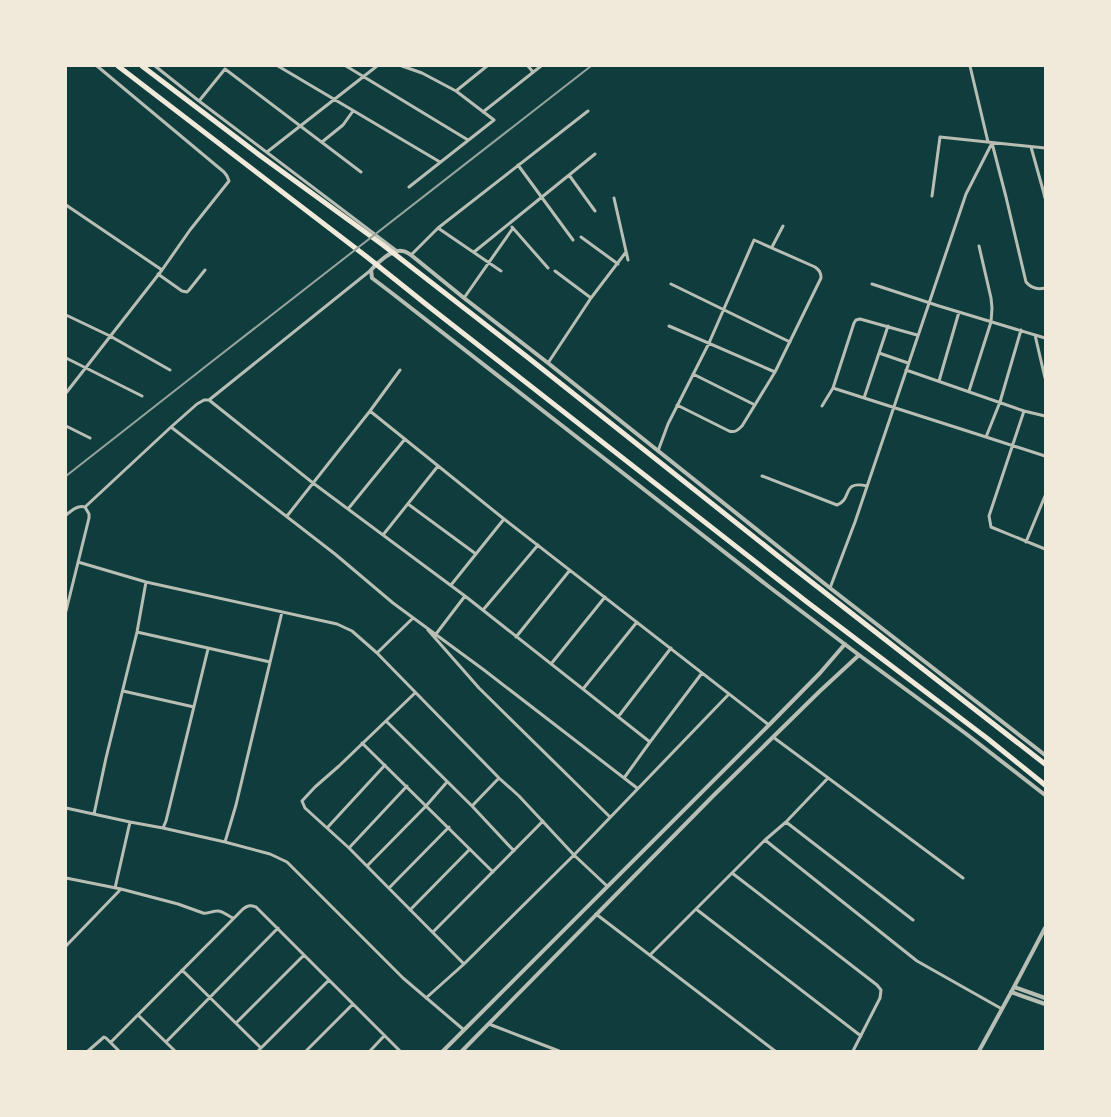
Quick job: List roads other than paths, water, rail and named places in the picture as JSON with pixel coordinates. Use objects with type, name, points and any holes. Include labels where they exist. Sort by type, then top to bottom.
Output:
[{"type":"highway","points":[[142,66],[258,154],[383,245],[1045,764]]},
{"type":"highway","points":[[119,67],[361,252],[807,602],[988,739],[1045,785]]},
{"type":"street","points":[[66,391],[162,270],[190,230],[229,180],[224,172],[97,66]]},
{"type":"street","points":[[155,66],[397,251]]},
{"type":"street","points":[[278,66],[440,162]]},
{"type":"street","points":[[346,66],[468,140]]},
{"type":"street","points":[[267,152],[377,66]]},
{"type":"street","points":[[402,66],[456,91],[494,120],[409,187]]},
{"type":"street","points":[[456,91],[486,66]]},
{"type":"street","points":[[528,66],[533,72]]},
{"type":"street","points":[[483,112],[541,66]]},
{"type":"street","points":[[970,66],[1006,197],[1026,282],[1034,288],[1045,288]]},
{"type":"street","points":[[199,101],[225,69],[361,172]]},
{"type":"street","points":[[322,142],[343,125],[353,111]]},
{"type":"street","points":[[411,255],[438,228],[588,111]]},
{"type":"street","points":[[932,196],[940,137],[1045,148]]},
{"type":"street","points":[[830,588],[855,522],[917,335],[966,194],[990,142]]},
{"type":"street","points":[[1031,147],[1045,198]]},
{"type":"street","points":[[474,252],[595,154]]},
{"type":"street","points":[[518,165],[573,240]]},
{"type":"street","points":[[569,176],[595,211]]},
{"type":"street","points":[[614,198],[628,260]]},
{"type":"street","points":[[66,205],[162,270]]},
{"type":"street","points":[[509,224],[548,268]]},
{"type":"street","points":[[772,247],[783,226]]},
{"type":"street","points":[[438,228],[501,271]]},
{"type":"street","points":[[464,298],[513,228]]},
{"type":"street","points":[[581,237],[618,264]]},
{"type":"street","points":[[658,451],[668,424],[677,405],[709,343],[754,240],[819,270],[821,273],[821,278],[790,342],[775,372],[742,426],[732,432],[677,405]]},
{"type":"street","points":[[969,391],[991,322],[992,308],[979,246]]},
{"type":"street","points":[[66,514],[78,507],[85,507],[197,404],[204,400],[209,400],[388,255],[397,251],[402,251],[411,255],[830,588],[1045,754]]},
{"type":"street","points":[[548,363],[591,298],[626,252]]},
{"type":"street","points":[[158,274],[182,291],[186,292],[205,270]]},
{"type":"street","points":[[371,270],[372,278],[630,480],[1045,795]]},
{"type":"street","points":[[555,271],[591,298]]},
{"type":"street","points":[[671,284],[790,342]]},
{"type":"street","points":[[872,284],[928,303],[1045,338]]},
{"type":"street","points":[[939,381],[959,312]]},
{"type":"street","points":[[66,315],[110,336],[170,370]]},
{"type":"street","points":[[822,406],[833,388],[856,320],[860,319],[917,335]]},
{"type":"street","points":[[669,326],[775,372]]},
{"type":"street","points":[[864,398],[888,326]]},
{"type":"street","points":[[986,437],[1000,402],[1021,330]]},
{"type":"street","points":[[1036,335],[1045,378]]},
{"type":"street","points":[[879,353],[908,363]]},
{"type":"street","points":[[66,358],[142,396]]},
{"type":"street","points":[[287,516],[370,412],[400,370]]},
{"type":"street","points":[[906,370],[1024,411],[1045,416]]},
{"type":"street","points":[[693,374],[755,405]]},
{"type":"street","points":[[833,388],[1045,456]]},
{"type":"street","points":[[209,400],[313,483],[451,585],[650,742]]},
{"type":"street","points":[[1024,411],[989,516],[990,524],[991,527],[1045,549]]},
{"type":"street","points":[[370,412],[504,519],[769,725]]},
{"type":"street","points":[[66,426],[90,438]]},
{"type":"street","points":[[171,427],[335,554],[393,603],[484,670],[637,788]]},
{"type":"street","points":[[348,509],[405,439]]},
{"type":"street","points":[[383,535],[438,466]]},
{"type":"street","points":[[762,476],[838,505],[842,502],[851,486],[867,486]]},
{"type":"street","points":[[1026,542],[1045,496]]},
{"type":"street","points":[[408,504],[476,554]]},
{"type":"street","points":[[66,612],[89,518],[89,514],[85,507]]},
{"type":"street","points":[[451,585],[504,519]]},
{"type":"street","points":[[482,610],[538,545]]},
{"type":"street","points":[[78,562],[146,582],[337,624],[352,631],[377,653],[499,778],[519,796],[574,855],[607,886]]},
{"type":"street","points":[[516,636],[570,570]]},
{"type":"street","points":[[94,814],[137,632],[146,582]]},
{"type":"street","points":[[436,634],[465,596]]},
{"type":"street","points":[[551,664],[605,597]]},
{"type":"street","points":[[225,842],[236,805],[282,612]]},
{"type":"street","points":[[377,653],[413,618]]},
{"type":"street","points":[[583,689],[637,622]]},
{"type":"street","points":[[424,626],[479,688],[610,817]]},
{"type":"street","points":[[137,632],[270,662]]},
{"type":"street","points":[[443,1051],[769,725],[820,673],[845,644]]},
{"type":"street","points":[[618,717],[671,648]]},
{"type":"street","points":[[163,828],[166,821],[208,649]]},
{"type":"street","points":[[462,1051],[596,914],[773,737],[859,655]]},
{"type":"street","points":[[624,778],[702,673]]},
{"type":"street","points":[[123,691],[194,707]]},
{"type":"street","points":[[415,693],[302,801],[305,808],[390,888],[464,964]]},
{"type":"street","points":[[426,998],[464,964],[574,855],[729,694]]},
{"type":"street","points":[[386,721],[472,806],[514,851]]},
{"type":"street","points":[[773,737],[963,878]]},
{"type":"street","points":[[362,743],[493,872]]},
{"type":"street","points":[[327,828],[385,765]]},
{"type":"street","points":[[472,806],[499,778]]},
{"type":"street","points":[[650,955],[765,840],[786,822],[828,778]]},
{"type":"street","points":[[367,866],[426,806],[447,782]]},
{"type":"street","points":[[349,848],[406,786]]},
{"type":"street","points":[[66,808],[225,842],[270,854],[287,862],[403,978],[464,1030]]},
{"type":"street","points":[[433,932],[543,821]]},
{"type":"street","points":[[115,888],[130,822]]},
{"type":"street","points":[[786,822],[913,920]]},
{"type":"street","points":[[390,888],[449,827]]},
{"type":"street","points":[[765,840],[917,962],[1002,1009]]},
{"type":"street","points":[[410,910],[470,849]]},
{"type":"street","points":[[732,873],[877,985],[881,990],[880,998],[853,1051]]},
{"type":"street","points":[[66,878],[121,889],[178,904],[202,913],[207,914],[219,911],[233,918]]},
{"type":"street","points":[[66,946],[121,889]]},
{"type":"street","points":[[111,1042],[242,909],[251,905],[256,907],[278,928],[400,1051]]},
{"type":"street","points":[[696,909],[861,1036]]},
{"type":"street","points":[[596,914],[775,1051]]},
{"type":"street","points":[[166,1042],[278,928]]},
{"type":"street","points":[[979,1051],[1045,928]]},
{"type":"street","points":[[236,1023],[304,955]]},
{"type":"street","points":[[182,970],[261,1048]]},
{"type":"street","points":[[258,1051],[329,980]]},
{"type":"street","points":[[1014,987],[1045,998]]},
{"type":"street","points":[[1011,992],[1045,1004]]},
{"type":"street","points":[[306,1051],[353,1004]]},
{"type":"street","points":[[138,1015],[175,1051]]},
{"type":"street","points":[[488,1024],[559,1051]]},
{"type":"street","points":[[370,1051],[384,1036]]},
{"type":"street","points":[[88,1051],[104,1037],[119,1051]]},
{"type":"railway","points":[[66,476],[591,66]]}]
